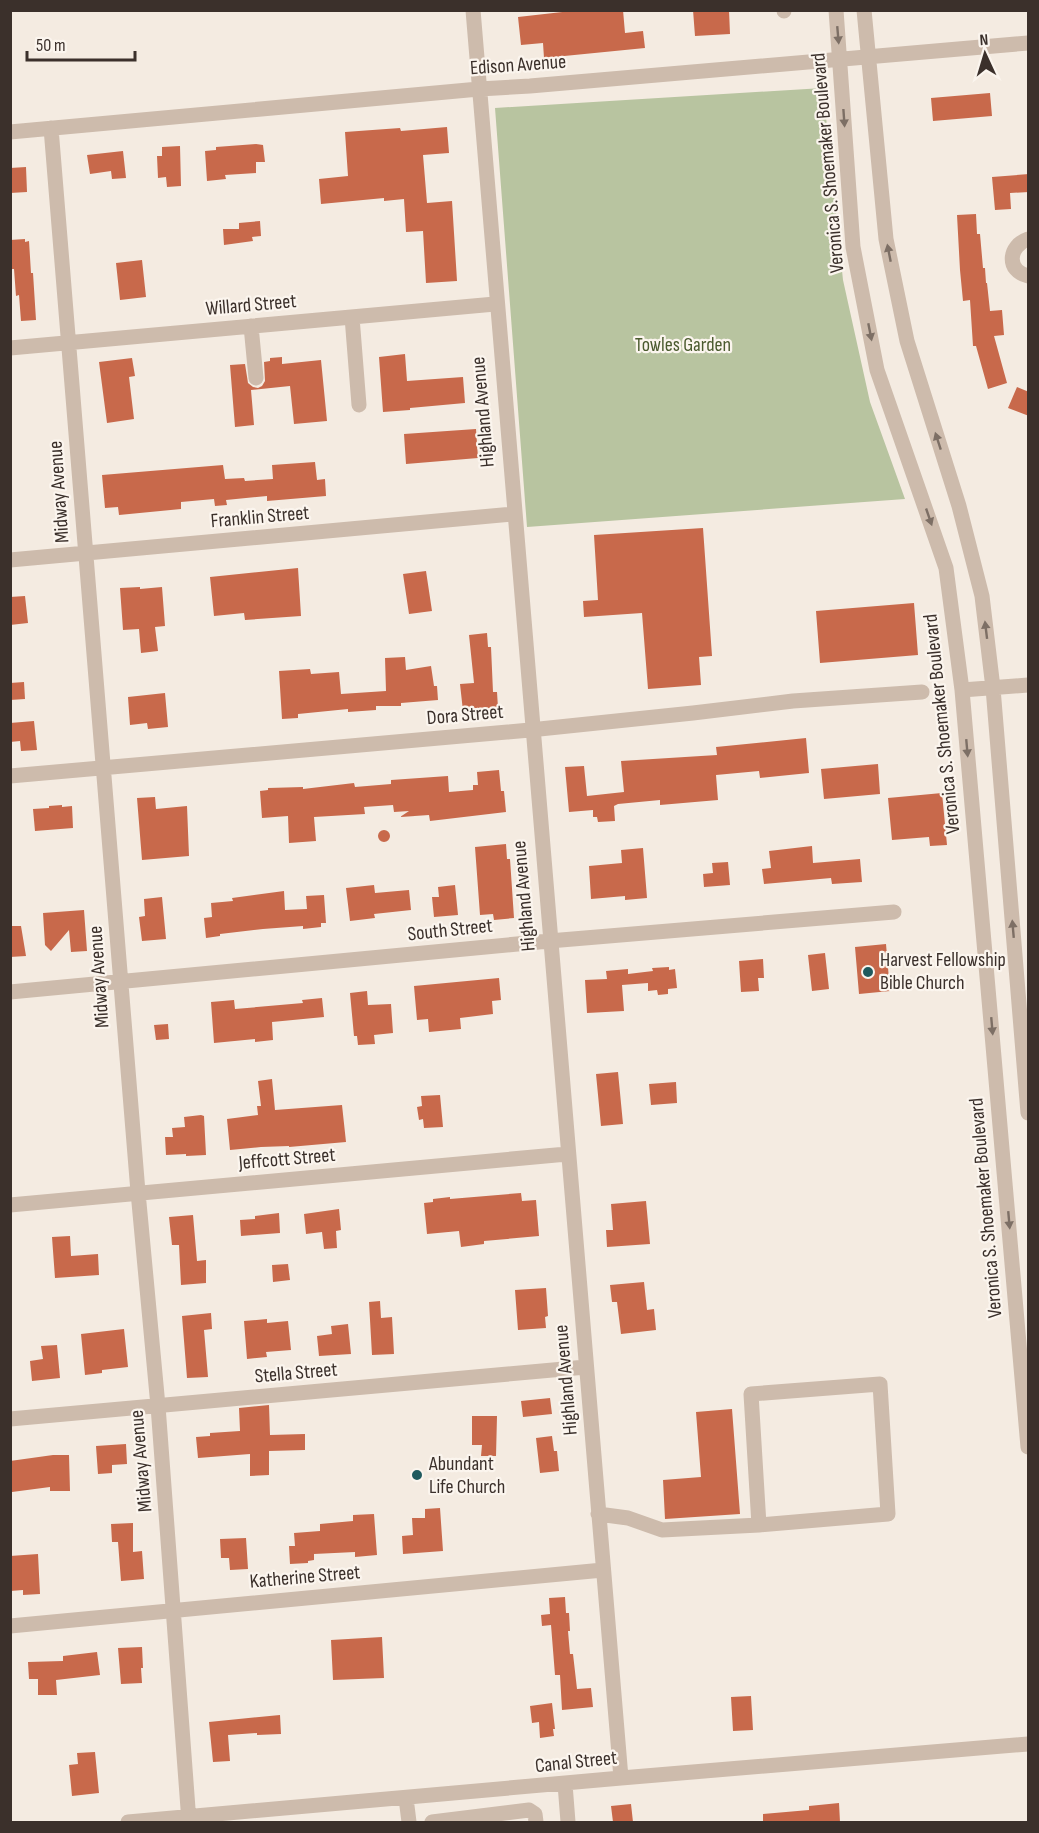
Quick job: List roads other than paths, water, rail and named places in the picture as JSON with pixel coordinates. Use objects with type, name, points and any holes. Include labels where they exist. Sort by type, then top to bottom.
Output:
[{"type":"street","name":"Highland Avenue","points":[[473,10],[530,730],[621,1778]]},
{"type":"street","name":"Veronica S. Shoemaker Boulevard","points":[[836,10],[853,248],[877,370],[946,568],[962,690],[1029,1447]]},
{"type":"street","points":[[864,10],[886,239],[907,341],[959,506],[982,596],[993,688],[1029,1113]]},
{"type":"street","name":"Edison Avenue","points":[[10,132],[479,88],[542,85],[1029,43]]},
{"type":"street","name":"Midway Avenue","points":[[51,128],[120,982],[158,1406],[188,1820]]},
{"type":"street","points":[[1029,239],[1017,245],[1012,256],[1015,268],[1020,273],[1029,276]]},
{"type":"street","name":"Willard Street","points":[[10,348],[495,304]]},
{"type":"street","points":[[352,317],[359,405]]},
{"type":"street","points":[[251,326],[256,378]]},
{"type":"street","name":"Franklin Street","points":[[10,560],[513,514]]},
{"type":"street","points":[[962,690],[1029,685]]},
{"type":"street","name":"Dora Street","points":[[10,776],[530,730],[793,700],[922,692]]},
{"type":"street","name":"South Street","points":[[10,992],[549,941],[894,912]]},
{"type":"street","name":"Jeffcott Street","points":[[10,1205],[567,1154]]},
{"type":"street","name":"Stella Street","points":[[10,1419],[586,1367]]},
{"type":"street","points":[[598,1514],[628,1518],[662,1530],[759,1525],[888,1514],[880,1384],[750,1394],[759,1525]]},
{"type":"street","name":"Katherine Street","points":[[10,1626],[603,1570]]},
{"type":"street","name":"Canal Street","points":[[128,1822],[188,1820],[621,1778],[1029,1744]]},
{"type":"street","points":[[565,1784],[568,1822]]},
{"type":"street","points":[[406,1798],[409,1822]]},
{"type":"street","points":[[432,1822],[529,1810],[535,1814],[536,1822]]},
{"type":"place","name":"Harvest Fellowship Bible Church","points":[[868,972]]},
{"type":"place","name":"Abundant Life Church","points":[[417,1475]]},
{"type":"park label","name":"Towles Garden","points":[[683,345]]}]
